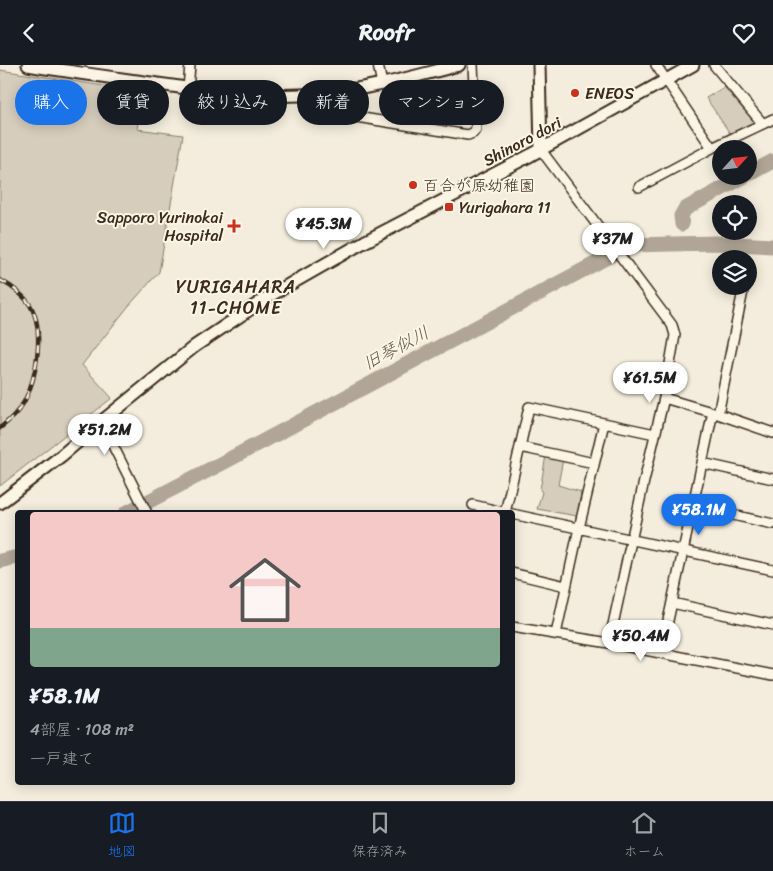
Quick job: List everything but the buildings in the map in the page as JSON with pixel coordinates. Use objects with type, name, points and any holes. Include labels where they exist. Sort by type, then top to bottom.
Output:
[{"type":"street","points":[[32,65],[179,88]]},
{"type":"street","points":[[189,80],[190,65]]},
{"type":"street","points":[[378,65],[381,80]]},
{"type":"street","points":[[398,80],[460,65]]},
{"type":"street","points":[[369,119],[468,135],[473,133],[476,129],[473,65]]},
{"type":"street","points":[[539,65],[541,150],[672,325],[675,335],[664,397],[609,643]]},
{"type":"street","points":[[639,187],[712,148],[656,65]]},
{"type":"street","name":"Shinoro dori","points":[[0,503],[61,456],[195,346],[271,295],[364,242],[541,150],[693,65]]},
{"type":"street","points":[[714,65],[764,124]]},
{"type":"street","points":[[729,140],[773,119]]},
{"type":"street","points":[[661,653],[702,463],[742,295]]},
{"type":"street","points":[[664,397],[773,433]]},
{"type":"street","points":[[506,510],[530,407],[655,434]]},
{"type":"street","points":[[101,422],[146,510]]},
{"type":"street","points":[[556,634],[604,423]]},
{"type":"street","points":[[520,447],[594,463]]},
{"type":"street","points":[[702,463],[773,479]]},
{"type":"street","points":[[473,505],[497,510]]},
{"type":"street","points":[[693,506],[773,524]]},
{"type":"street","points":[[515,515],[773,570]]},
{"type":"street","points":[[515,574],[566,586]]},
{"type":"street","points":[[672,603],[773,625]]},
{"type":"street","points":[[515,627],[609,643],[773,675]]},
{"type":"shaded area","points":[[0,70],[65,80],[15,80],[15,125],[87,125],[87,83],[97,85],[97,125],[138,125],[137,129],[183,135],[159,272],[127,308],[82,365],[112,398],[0,486]]},
{"type":"shaded area","points":[[724,87],[754,122],[731,135],[706,98]]},
{"type":"shaded area","points":[[546,455],[563,459],[558,485],[581,492],[577,516],[537,509],[542,492],[540,490]]},
{"type":"waterway","name":"旧琴似川","points":[[758,169],[773,161]]},
{"type":"waterway","name":"旧琴似川","points":[[682,224],[681,216],[685,209],[729,185]]},
{"type":"waterway","name":"旧琴似川","points":[[132,510],[630,245],[715,243],[773,246]]},
{"type":"waterway","name":"旧琴似川","points":[[0,561],[15,558]]},
{"type":"railway","points":[[0,280],[24,297],[30,305],[35,315],[38,340],[36,367],[29,392],[19,409],[0,428]]},
{"type":"place","name":"ENEOS","points":[[575,93]]},
{"type":"place","name":"百合が原幼稚園","points":[[413,185]]},
{"type":"place","name":"Yurigahara 11","points":[[449,207]]},
{"type":"place","name":"Sapporo Yurinokai Hospital","points":[[234,226]]},
{"type":"district","name":"YURIGAHARA 11-CHOME","points":[[236,297]]}]
